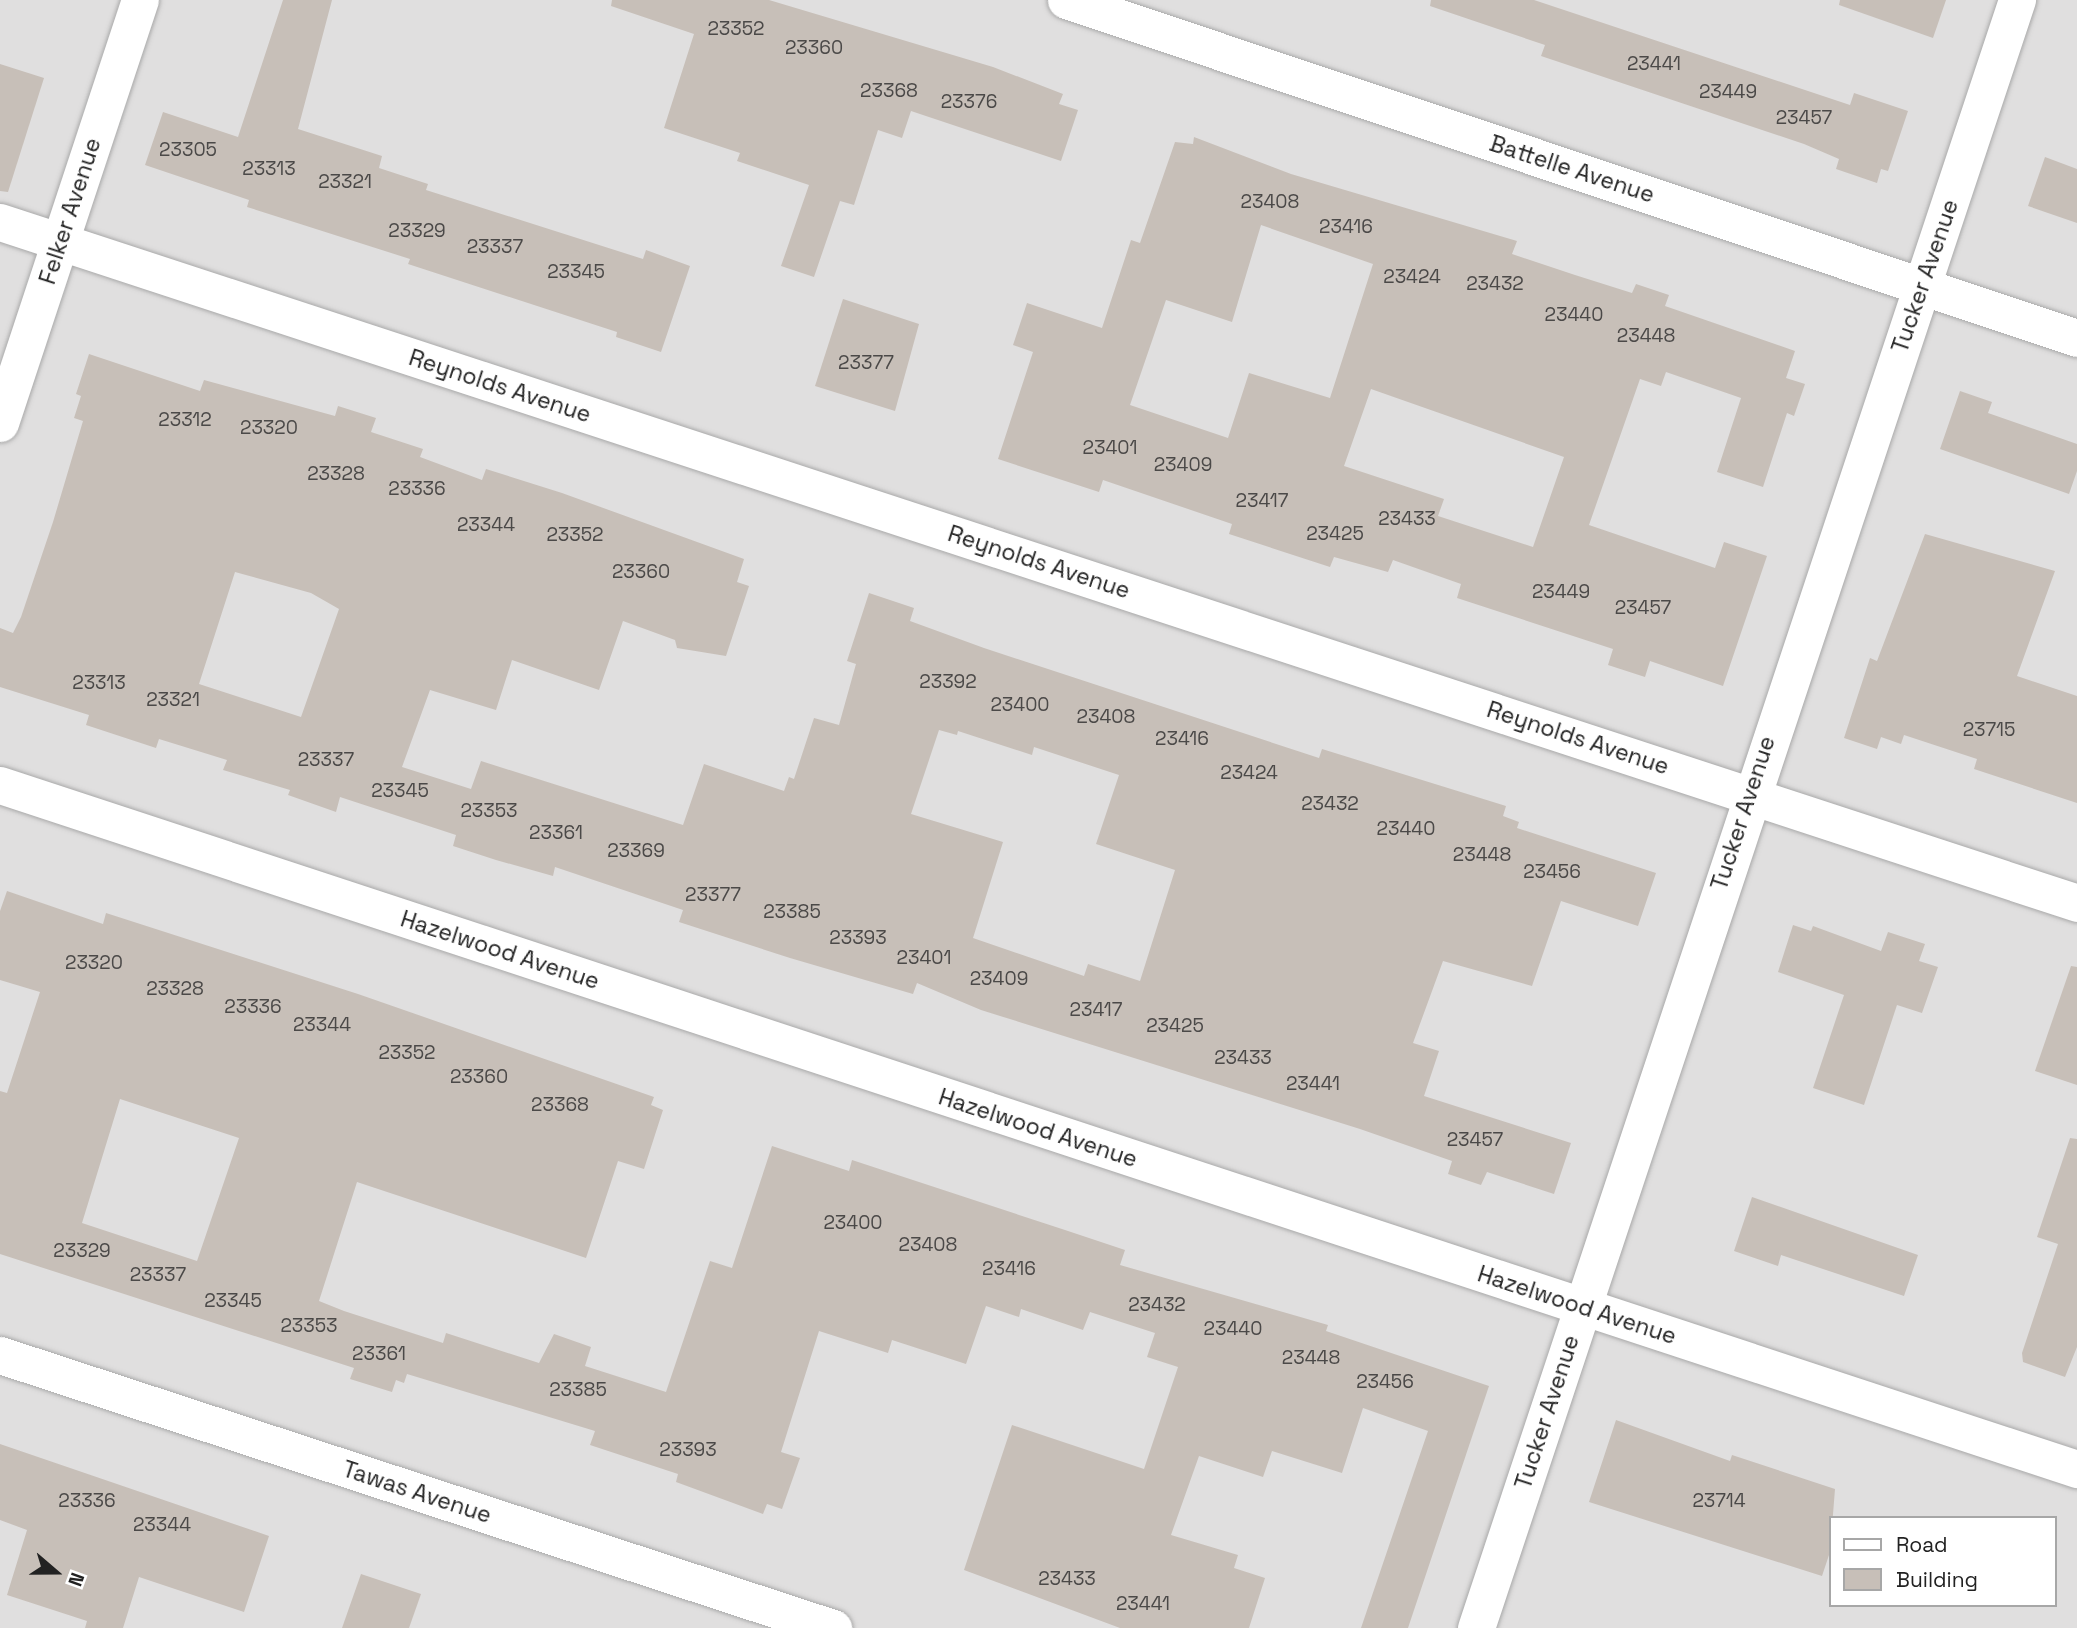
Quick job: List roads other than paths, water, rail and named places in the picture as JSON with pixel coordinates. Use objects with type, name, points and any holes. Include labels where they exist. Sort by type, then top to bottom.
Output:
[{"type":"street","name":"Felker Avenue","points":[[0,423],[140,0]]},
{"type":"street","name":"Battelle Avenue","points":[[1066,0],[2077,338]]},
{"type":"street","name":"Tucker Avenue","points":[[1476,1628],[1749,794],[2017,0]]},
{"type":"street","name":"Reynolds Avenue","points":[[0,222],[2077,903]]},
{"type":"street","name":"Hazelwood Avenue","points":[[0,785],[2077,1469]]},
{"type":"street","name":"Tawas Avenue","points":[[0,1355],[833,1628]]}]
